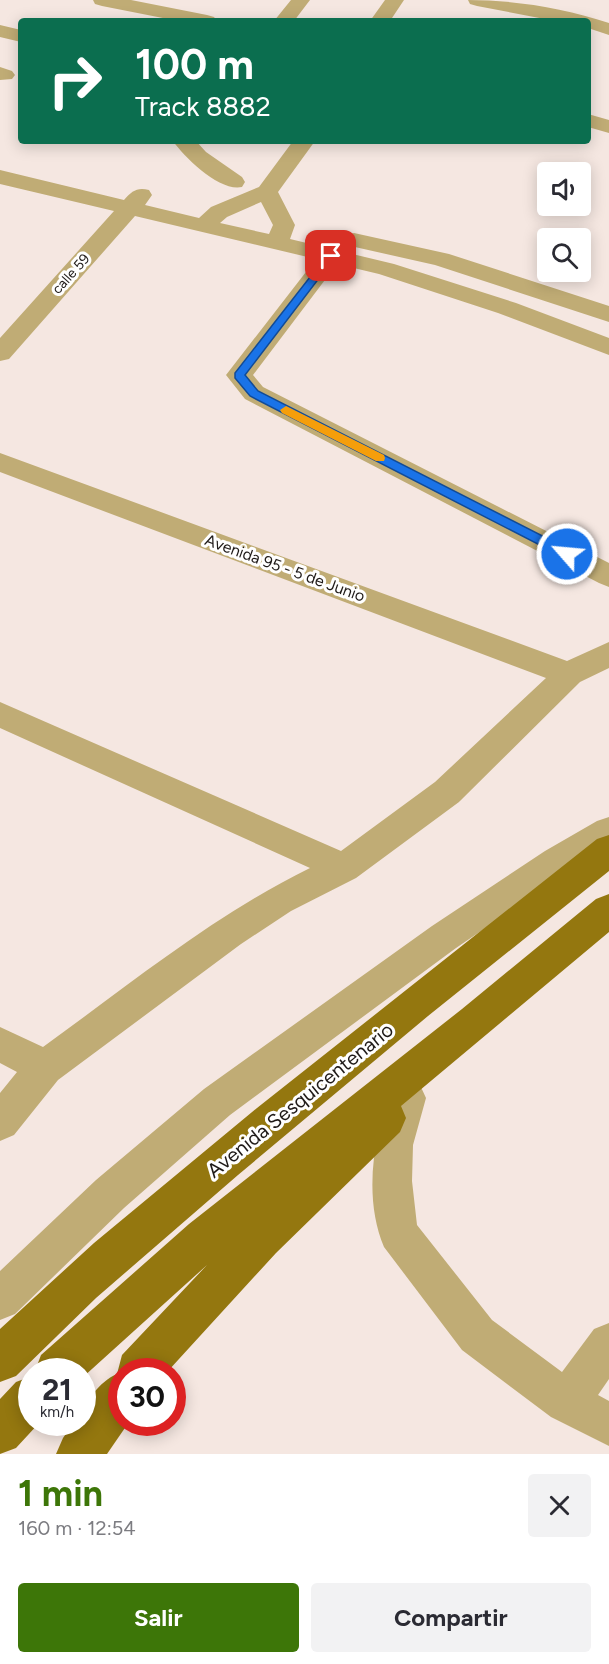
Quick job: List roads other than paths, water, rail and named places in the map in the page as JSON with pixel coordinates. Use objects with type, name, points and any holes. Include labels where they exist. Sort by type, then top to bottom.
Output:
[{"type":"main road","name":"Avenida Sesquicentenario","points":[[0,1360],[25,1334],[171,1205],[609,850]]},
{"type":"main road","points":[[71,1358],[204,1239],[476,1022],[609,910]]},
{"type":"main road","points":[[150,1358],[261,1238],[407,1098],[476,1022]]},
{"type":"main road","points":[[0,1432],[18,1413]]},
{"type":"main road","points":[[79,1454],[108,1414]]},
{"type":"street","points":[[102,0],[192,18]]},
{"type":"street","points":[[286,18],[301,0]]},
{"type":"street","points":[[382,18],[395,0]]},
{"type":"street","points":[[477,0],[570,18]]},
{"type":"street","points":[[591,23],[609,29]]},
{"type":"street","points":[[0,31],[18,35]]},
{"type":"street","points":[[591,121],[609,127]]},
{"type":"street","points":[[187,144],[198,157],[234,182]]},
{"type":"street","points":[[211,219],[267,192],[302,144]]},
{"type":"street","points":[[0,159],[135,202]]},
{"type":"street","points":[[0,177],[135,202],[280,235],[441,259],[609,314]]},
{"type":"street","points":[[267,192],[280,235]]},
{"type":"street","name":"calle 59","points":[[0,352],[135,202]]},
{"type":"street","points":[[280,235],[331,256],[386,270],[496,305],[609,346]]},
{"type":"street","points":[[331,256],[239,375],[254,393],[609,576]]},
{"type":"street","name":"Avenida 95 - 5 de Junio","points":[[0,462],[569,674]]},
{"type":"street","points":[[0,1122],[45,1067],[229,933],[279,900],[344,868],[447,792],[569,674],[609,654]]},
{"type":"street","points":[[0,714],[344,868]]},
{"type":"street","points":[[0,1299],[110,1194],[217,1102],[444,937],[557,861],[609,831]]},
{"type":"street","points":[[0,1044],[45,1067]]},
{"type":"street","points":[[407,1098],[394,1146],[392,1181],[398,1233],[477,1335],[566,1401],[609,1424]]},
{"type":"street","points":[[566,1401],[609,1344]]}]
